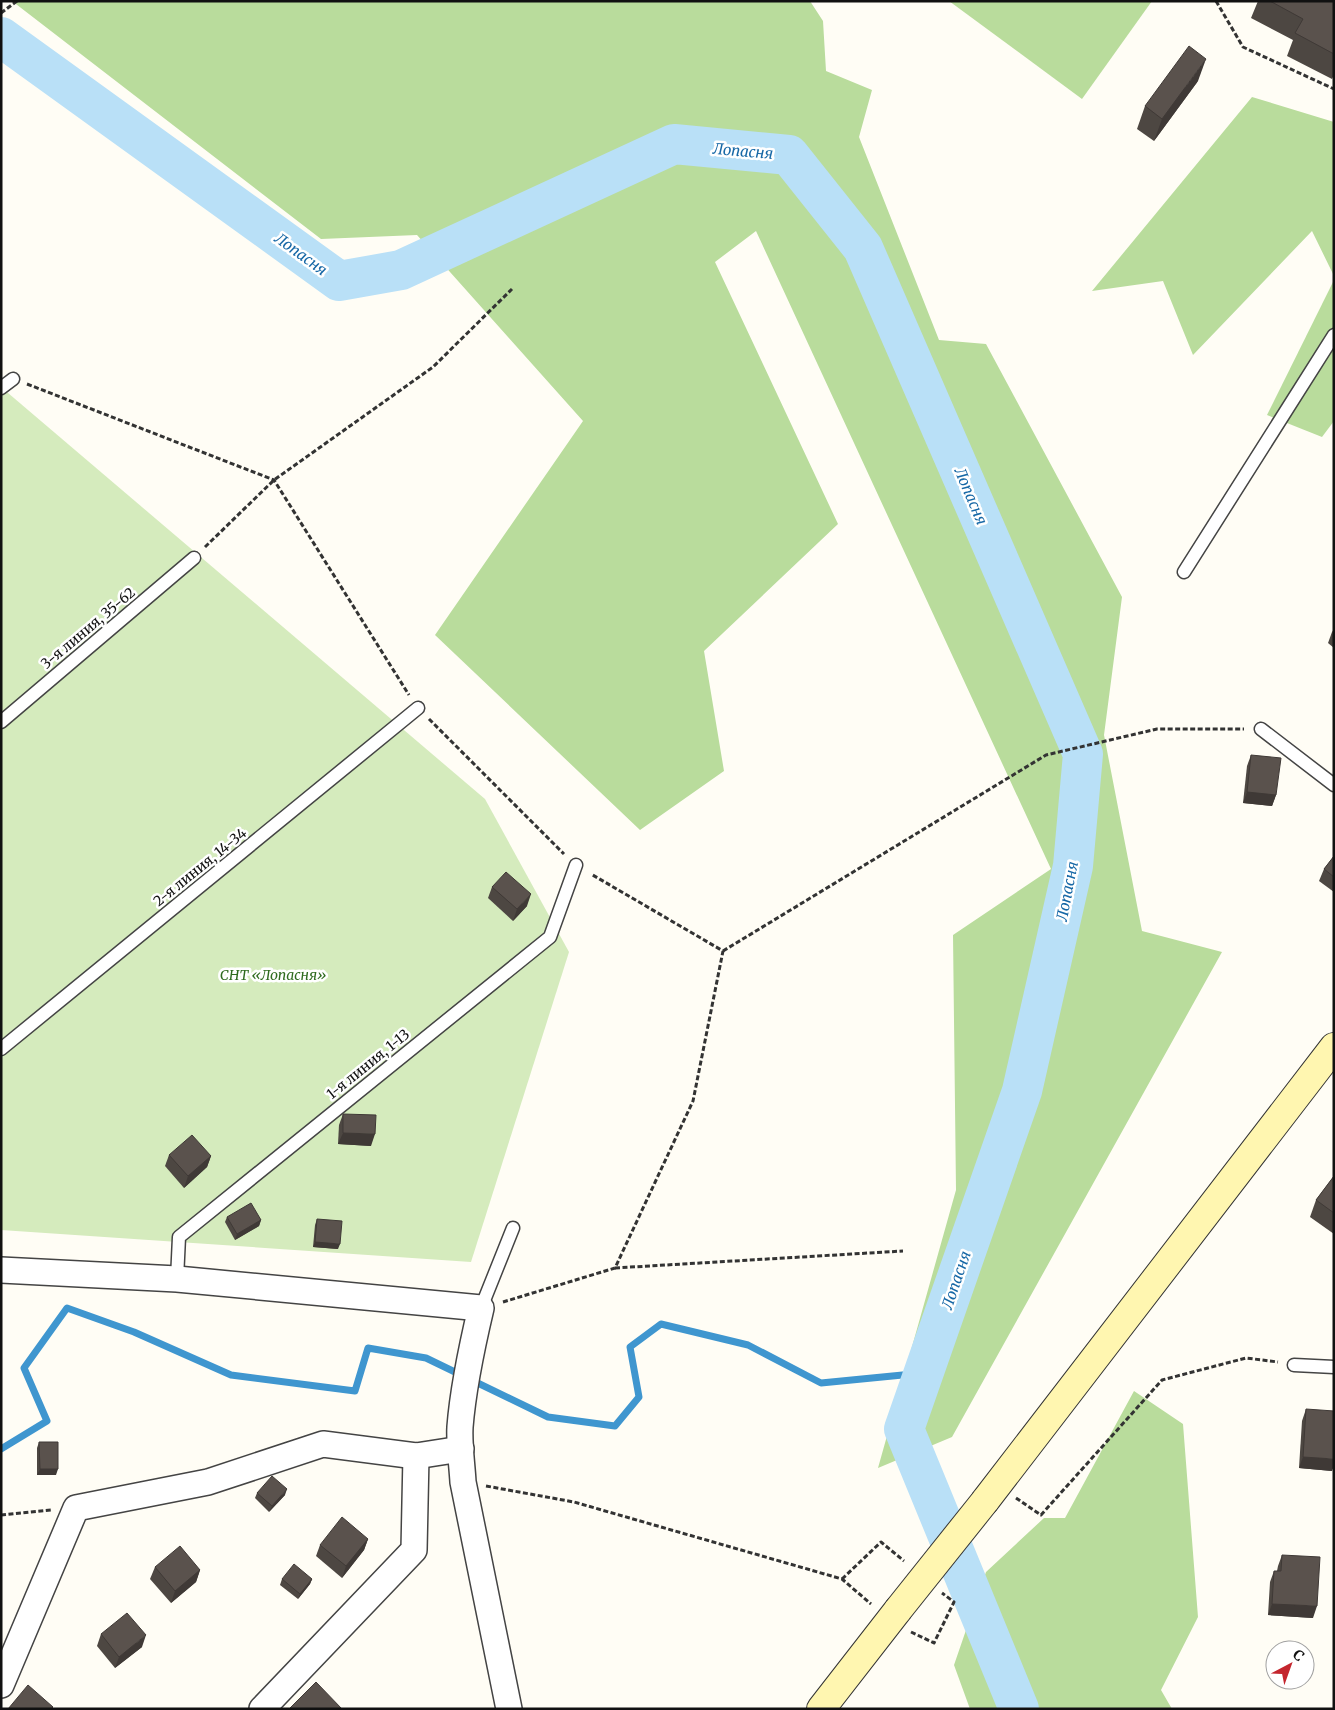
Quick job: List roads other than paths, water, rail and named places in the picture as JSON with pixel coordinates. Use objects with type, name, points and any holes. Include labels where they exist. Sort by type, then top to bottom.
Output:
[{"type":"street","points":[[821,1709],[886,1609],[998,1498],[1334,1047]]},
{"type":"street","points":[[1,1270],[177,1279],[481,1308],[472,1348],[461,1439],[464,1482],[509,1709]]},
{"type":"street","points":[[1,1685],[76,1508],[208,1482],[323,1444],[416,1456],[461,1439]]},
{"type":"street","points":[[262,1709],[414,1550],[416,1456]]},
{"type":"lane","points":[[1184,572],[1334,335]]},
{"type":"lane","points":[[1,388],[13,379]]},
{"type":"lane","name":"3-я линия, 35-62","points":[[1,722],[194,558]]},
{"type":"lane","name":"2-я линия, 14-34","points":[[1,1049],[418,708]]},
{"type":"lane","points":[[1261,729],[1334,785]]},
{"type":"lane","name":"1-я линия, 1-13","points":[[177,1279],[179,1237],[550,937],[576,865]]},
{"type":"lane","points":[[481,1308],[514,1228]]},
{"type":"lane","points":[[1294,1365],[1334,1367]]},
{"type":"waterway","name":"Лопасня","points":[[1,37],[339,281],[401,270],[674,144],[789,155],[863,248],[1083,754],[1073,866],[1022,1091],[904,1429],[1019,1709]]},
{"type":"waterway","points":[[1,1449],[47,1421],[24,1368],[67,1308],[134,1332],[231,1375],[355,1391],[368,1348],[426,1358],[548,1417],[615,1426],[639,1397],[630,1347],[661,1324],[748,1345],[821,1383],[923,1373]]},
{"type":"park label","name":"СНТ «Лопасня»","points":[[273,975]]}]
